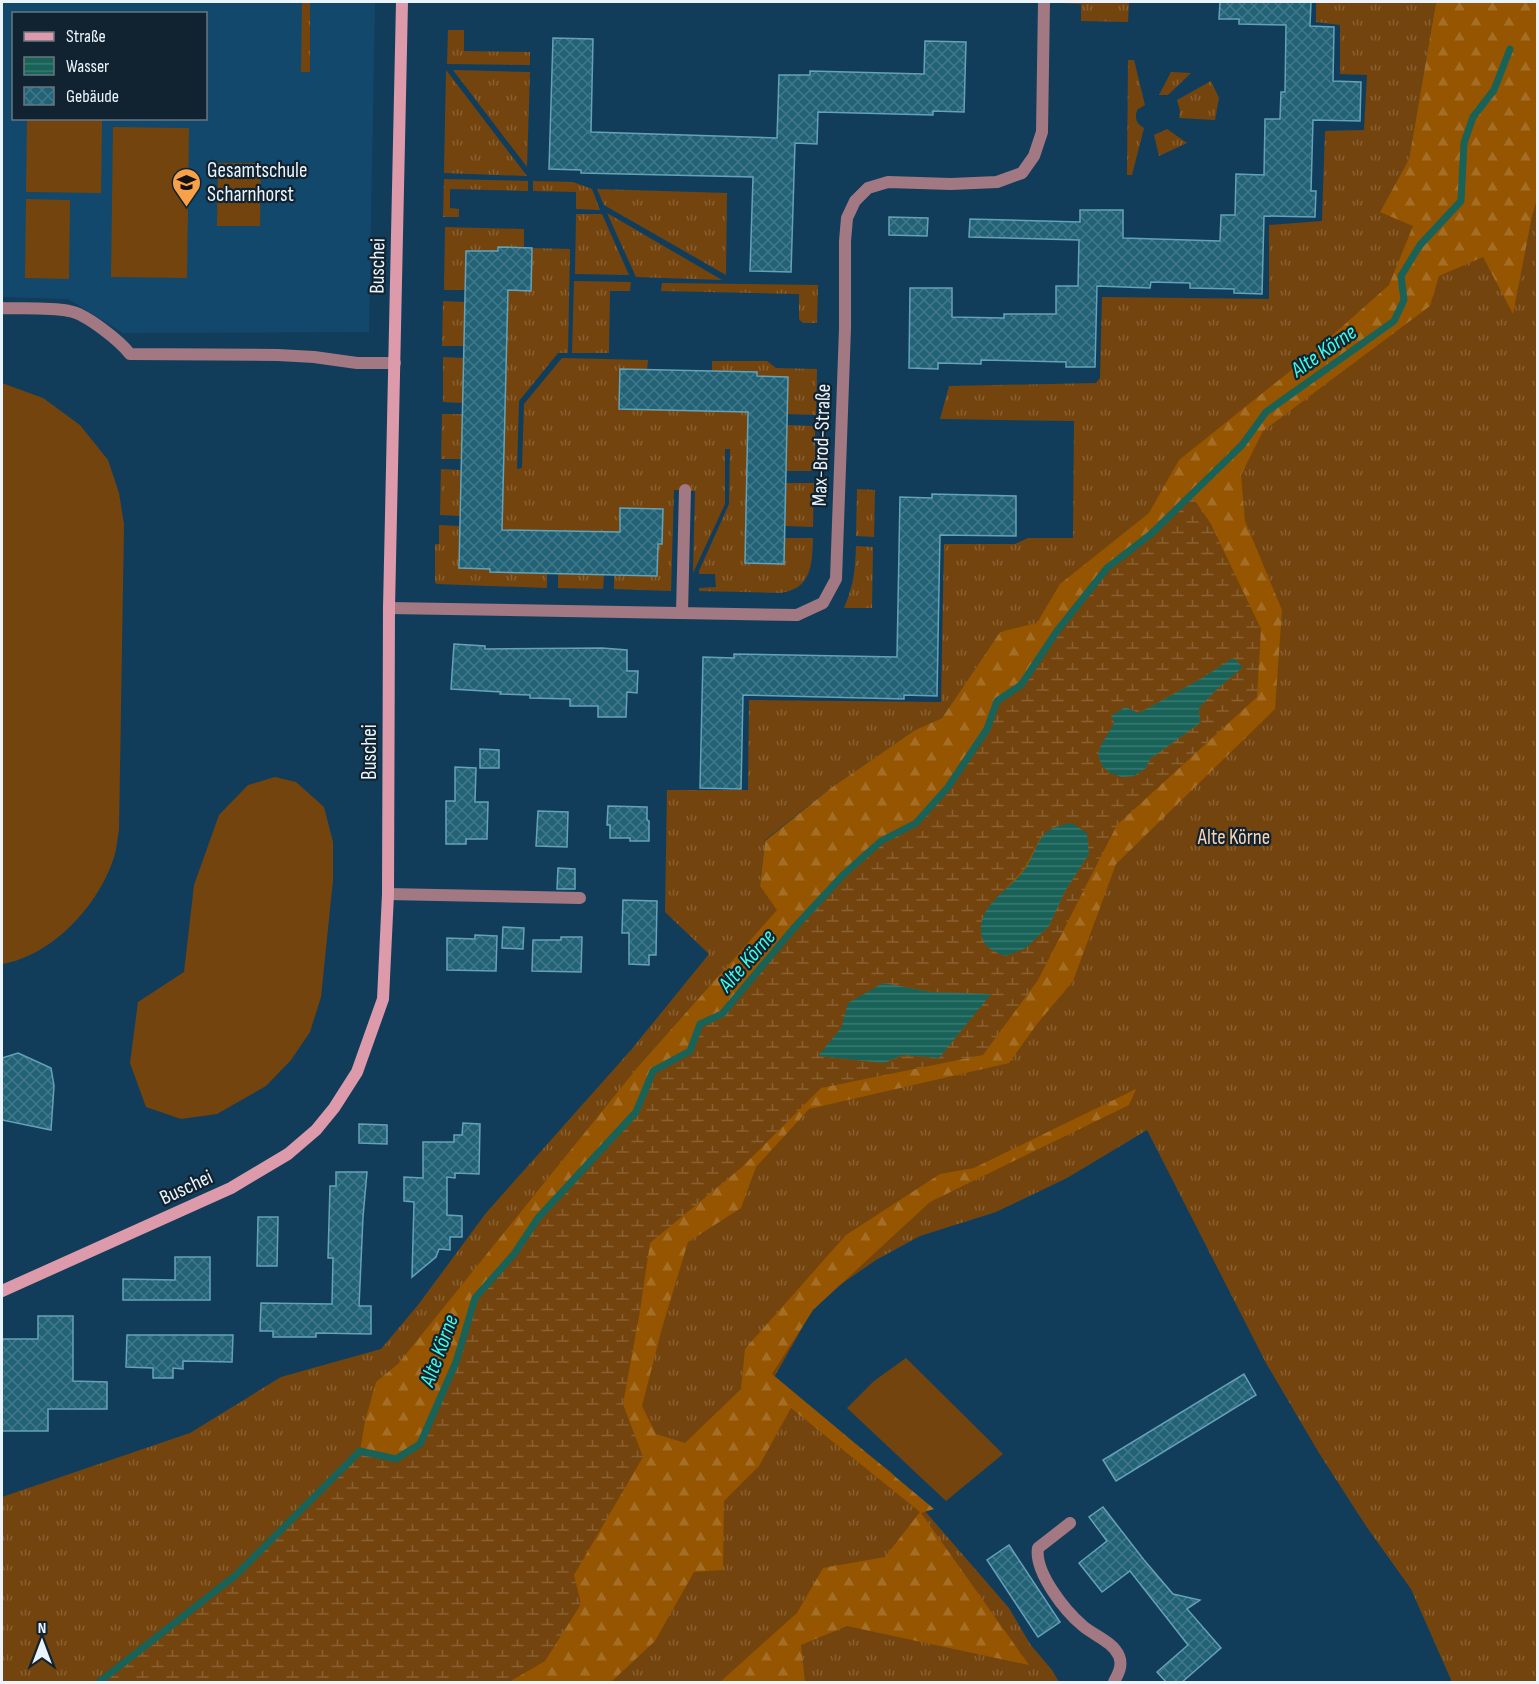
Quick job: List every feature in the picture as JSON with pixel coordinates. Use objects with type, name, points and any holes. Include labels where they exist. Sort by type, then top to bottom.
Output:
[{"type":"street","name":"Buschei","points":[[2,1291],[231,1188],[288,1154],[309,1138],[334,1108],[357,1072],[383,999],[388,894],[389,608],[402,2]]},
{"type":"street","name":"Max-Brod-Straße","points":[[389,608],[797,615],[823,603],[836,579],[847,218],[855,201],[868,188],[888,182],[951,184],[997,182],[1022,173],[1034,156],[1042,132],[1044,2]]},
{"type":"street","points":[[2,308],[71,311],[101,327],[121,342],[130,354],[278,355],[357,363],[395,363]]},
{"type":"street","points":[[682,612],[685,490]]},
{"type":"street","points":[[388,894],[580,898]]},
{"type":"street","points":[[1070,1523],[1038,1548],[1037,1556],[1045,1578],[1060,1602],[1083,1626],[1106,1642],[1119,1656],[1121,1667],[1114,1683]]},
{"type":"shaded area","name":"Gesamtschule Scharnhorst","points":[[2,2],[375,2],[369,332],[123,333],[68,299],[2,297]]},
{"type":"green space","points":[[302,2],[310,2],[310,72],[301,72]]},
{"type":"green space","points":[[1060,2],[1129,2],[1128,22],[1081,21],[1081,4]]},
{"type":"green space","name":"Alte Körne","points":[[1316,2],[1436,2],[1409,159],[1380,212],[1537,2],[1537,1682],[1452,1682],[1411,1589],[1366,1526],[1319,1453],[1266,1363],[1147,1130],[1067,1178],[996,1212],[920,1236],[876,1260],[818,1300],[772,1381],[891,1472],[1009,1608],[1030,1644],[1059,1682],[2,1682],[2,1497],[190,1433],[281,1377],[381,1349],[418,1305],[486,1213],[631,1050],[709,954],[665,912],[667,790],[748,790],[749,700],[941,702],[944,544],[1015,544],[1028,538],[1073,538],[1074,421],[940,419],[949,386],[1096,383],[1100,378],[1102,297],[1269,299],[1269,225],[1322,221],[1325,131],[1364,130],[1367,75],[1340,74],[1340,25],[1316,22]],"holes":[[[1004,631],[935,736],[762,888],[760,885],[765,840],[831,788],[915,730],[942,718],[1000,632]]]},
{"type":"green space","points":[[1436,2],[1537,2],[1537,199],[1513,314],[1483,257],[1439,276],[1430,306],[1263,431],[1241,475],[1245,521],[1282,610],[1275,709],[1116,864],[1073,981],[1037,1024],[1009,1063],[809,1109],[756,1167],[741,1208],[688,1242],[662,1328],[642,1406],[656,1434],[685,1443],[741,1389],[745,1349],[846,1235],[940,1174],[974,1168],[1136,1089],[1129,1105],[930,1202],[813,1310],[772,1374],[934,1509],[921,1513],[1029,1665],[847,1626],[801,1645],[805,1682],[720,1682],[797,1613],[823,1568],[885,1557],[920,1512],[791,1408],[759,1466],[724,1501],[723,1570],[694,1572],[655,1641],[611,1682],[506,1682],[360,1451],[365,1421],[376,1382],[398,1364],[637,1068],[777,910],[760,886],[765,841],[831,788],[915,730],[942,718],[1000,632],[1037,623],[1060,584],[1149,513],[1179,460],[1309,356],[1389,285],[1413,226],[1380,212],[1409,159]]},
{"type":"green space","points":[[448,30],[464,30],[464,51],[530,52],[530,65],[447,64]]},
{"type":"green space","points":[[1128,60],[1134,60],[1145,105],[1136,113],[1137,121],[1144,128],[1132,175],[1127,175]]},
{"type":"green space","points":[[446,70],[527,176],[444,173]]},
{"type":"green space","points":[[453,70],[530,72],[527,167]]},
{"type":"green space","points":[[1171,72],[1191,73],[1168,95],[1159,95]]},
{"type":"green space","points":[[1211,81],[1219,98],[1215,120],[1179,118],[1177,100]]},
{"type":"green space","points":[[27,120],[102,120],[101,193],[26,192]]},
{"type":"green space","points":[[113,127],[189,128],[187,278],[111,277]]},
{"type":"green space","points":[[1167,129],[1187,143],[1159,156],[1154,135]]},
{"type":"green space","points":[[218,163],[261,163],[260,226],[217,226]]},
{"type":"green space","points":[[444,179],[528,181],[528,191],[450,189],[450,208],[459,209],[459,217],[443,217]]},
{"type":"green space","points":[[533,181],[573,182],[592,189],[600,210],[576,209],[576,192],[533,191]]},
{"type":"green space","points":[[597,189],[727,193],[726,275],[604,205]]},
{"type":"green space","points":[[26,199],[70,200],[69,279],[25,278]]},
{"type":"green space","points":[[607,213],[722,280],[636,277]]},
{"type":"green space","points":[[576,214],[602,214],[629,275],[575,274]]},
{"type":"green space","points":[[445,227],[524,229],[524,248],[498,247],[498,251],[466,251],[465,290],[444,290]]},
{"type":"green space","points":[[532,248],[570,249],[568,353],[558,353],[519,401],[517,469],[522,468],[524,404],[562,358],[648,360],[647,370],[620,369],[619,409],[748,412],[745,563],[784,564],[785,538],[813,538],[811,566],[799,586],[791,591],[780,593],[699,591],[699,588],[716,587],[715,574],[699,574],[699,571],[729,504],[730,449],[725,449],[725,504],[693,573],[695,491],[674,490],[671,591],[614,589],[614,575],[657,576],[658,544],[662,543],[663,510],[620,508],[620,532],[502,530],[508,290],[531,290]]},
{"type":"green space","points":[[574,281],[631,282],[630,291],[610,291],[609,353],[572,353]]},
{"type":"green space","points":[[662,283],[818,285],[817,323],[803,323],[799,319],[799,294],[661,291]]},
{"type":"green space","points":[[443,301],[465,302],[464,346],[442,346]]},
{"type":"green space","points":[[443,357],[464,358],[463,403],[443,402]]},
{"type":"green space","points":[[712,361],[767,361],[776,368],[817,369],[816,415],[787,414],[788,377],[757,376],[756,372],[712,371]]},
{"type":"green space","points":[[2,383],[43,398],[80,425],[108,460],[119,493],[124,524],[119,830],[115,854],[97,893],[71,926],[38,951],[2,964]]},
{"type":"green space","points":[[442,414],[463,414],[462,459],[441,459]]},
{"type":"green space","points":[[787,425],[815,426],[815,471],[786,471]]},
{"type":"green space","points":[[441,469],[461,470],[460,516],[440,515]]},
{"type":"green space","points":[[786,483],[814,483],[813,527],[785,526]]},
{"type":"green space","points":[[857,489],[875,490],[874,537],[856,536]]},
{"type":"green space","points":[[1191,495],[1211,524],[1261,629],[1257,697],[1117,825],[1038,980],[983,1055],[821,1088],[742,1167],[650,1243],[623,1404],[643,1457],[574,1575],[581,1604],[545,1661],[509,1682],[99,1682],[236,1575],[360,1451],[396,1459],[420,1444],[456,1362],[475,1298],[514,1254],[538,1218],[636,1112],[653,1071],[690,1051],[700,1024],[722,1014],[793,929],[844,874],[881,841],[916,823],[948,787],[987,729],[997,701],[1021,685],[1057,631],[1107,568],[1151,534]],"holes":[[[1243,667],[1199,708],[1200,723],[1150,759],[1146,768],[1110,773],[1102,766],[1098,753],[1114,723],[1139,713],[1202,678]],[[1041,837],[1089,854],[1065,891],[1049,926],[987,909],[1024,869]],[[883,983],[932,992],[990,994],[939,1058],[903,1055],[884,1063],[819,1056],[841,1028]]]},
{"type":"green space","points":[[439,525],[460,526],[459,568],[490,569],[491,572],[547,573],[547,588],[435,583],[435,544],[439,544]]},
{"type":"green space","points":[[856,546],[873,547],[872,608],[844,608],[853,578]]},
{"type":"green space","points":[[558,574],[604,575],[603,589],[558,588]]},
{"type":"green space","points":[[275,777],[296,782],[324,807],[333,842],[333,880],[321,997],[310,1032],[291,1060],[266,1086],[217,1114],[181,1119],[146,1107],[130,1063],[138,1002],[184,972],[194,885],[219,815],[248,785]]},
{"type":"green space","points":[[906,1358],[1003,1454],[946,1501],[847,1408],[874,1381]]},
{"type":"water","points":[[1233,658],[1243,667],[1199,708],[1200,723],[1150,759],[1146,768],[1134,776],[1122,777],[1110,773],[1102,766],[1098,754],[1114,723],[1111,716],[1125,707],[1139,713]]},
{"type":"water","points":[[1072,823],[1087,833],[1089,854],[1065,891],[1049,926],[1026,948],[1006,956],[993,951],[982,937],[982,922],[985,913],[1025,869],[1041,838],[1060,825]]},
{"type":"water","points":[[883,983],[932,992],[991,994],[939,1058],[903,1055],[884,1063],[818,1056],[841,1028],[848,1003]]},
{"type":"building","points":[[1220,2],[1311,2],[1310,26],[1334,27],[1333,81],[1361,82],[1360,121],[1313,120],[1311,191],[1316,191],[1315,217],[1264,216],[1262,294],[1234,293],[1234,289],[1190,288],[1190,283],[1151,282],[1150,288],[1097,286],[1095,367],[1066,367],[1066,362],[981,360],[981,364],[938,363],[938,369],[909,368],[910,288],[952,288],[952,317],[1004,318],[1004,314],[1056,314],[1056,286],[1078,286],[1079,240],[969,237],[970,219],[1080,222],[1080,210],[1123,210],[1123,238],[1220,241],[1221,215],[1235,215],[1236,174],[1264,175],[1265,119],[1280,119],[1281,92],[1285,92],[1286,25],[1239,24],[1239,19],[1219,19]]},
{"type":"building","points":[[553,38],[593,39],[591,132],[777,138],[779,75],[810,75],[810,71],[924,74],[925,41],[966,42],[964,112],[933,111],[933,115],[818,112],[817,144],[795,143],[791,272],[750,271],[753,177],[581,173],[581,170],[549,169]]},
{"type":"building","points":[[889,217],[928,218],[927,236],[889,235]]},
{"type":"building","points":[[498,247],[532,248],[531,291],[508,290],[502,530],[620,532],[620,508],[663,509],[662,544],[658,544],[657,576],[490,572],[490,569],[459,568],[466,251],[498,251]]},
{"type":"building","points":[[620,369],[757,372],[757,376],[788,377],[784,564],[745,563],[748,412],[619,409]]},
{"type":"building","points":[[932,494],[1016,496],[1016,536],[940,535],[937,696],[904,695],[904,699],[743,695],[741,789],[700,788],[703,657],[734,658],[734,654],[897,657],[900,497],[932,498]]},
{"type":"building","points":[[454,644],[485,646],[485,649],[602,648],[627,650],[627,671],[638,671],[637,693],[627,692],[626,717],[598,717],[598,706],[570,706],[570,699],[530,698],[530,695],[451,689]]},
{"type":"building","points":[[480,749],[499,750],[499,768],[480,768]]},
{"type":"building","points":[[455,767],[476,768],[475,802],[488,802],[487,839],[466,839],[466,844],[446,844],[446,801],[455,801]]},
{"type":"building","points":[[608,806],[647,807],[649,841],[610,838],[610,825],[607,825]]},
{"type":"building","points":[[538,811],[568,812],[567,847],[536,846]]},
{"type":"building","points":[[558,868],[575,869],[575,889],[557,889]]},
{"type":"building","points":[[623,900],[657,901],[656,955],[649,955],[649,965],[629,964],[629,933],[622,933]]},
{"type":"building","points":[[503,927],[524,928],[523,949],[502,948]]},
{"type":"building","points":[[475,935],[497,936],[496,971],[447,970],[447,938],[475,939]]},
{"type":"building","points":[[561,937],[582,937],[581,972],[532,971],[533,940],[561,940]]},
{"type":"building","points":[[18,1053],[51,1068],[54,1086],[51,1130],[2,1120],[2,1058]]},
{"type":"building","points":[[463,1123],[480,1124],[479,1174],[455,1173],[455,1178],[447,1177],[447,1215],[462,1216],[462,1237],[450,1237],[450,1250],[439,1249],[436,1257],[412,1277],[414,1202],[404,1201],[404,1177],[423,1178],[423,1142],[454,1142],[454,1135],[462,1135]]},
{"type":"building","points":[[359,1124],[387,1125],[387,1144],[359,1143]]},
{"type":"building","points":[[336,1172],[367,1172],[359,1306],[371,1306],[371,1334],[316,1333],[316,1337],[273,1337],[273,1331],[260,1331],[261,1303],[332,1304],[333,1258],[328,1258],[330,1186],[336,1186]]},
{"type":"building","points":[[258,1217],[278,1217],[277,1266],[257,1266]]},
{"type":"building","points":[[175,1257],[210,1257],[210,1300],[123,1300],[123,1279],[175,1280]]},
{"type":"building","points":[[38,1316],[73,1316],[73,1381],[107,1382],[107,1409],[48,1409],[48,1431],[2,1431],[2,1339],[38,1339]]},
{"type":"building","points":[[127,1335],[233,1335],[232,1362],[183,1361],[183,1369],[173,1368],[173,1378],[153,1378],[153,1368],[126,1367]]},
{"type":"building","points":[[1244,1374],[1256,1395],[1116,1481],[1103,1460]]},
{"type":"building","points":[[1103,1507],[1173,1594],[1200,1600],[1187,1609],[1221,1648],[1181,1683],[1167,1683],[1157,1672],[1188,1645],[1130,1571],[1102,1592],[1079,1563],[1107,1541],[1089,1517]]},
{"type":"building","points":[[1009,1545],[1060,1622],[1038,1637],[987,1560]]},
{"type":"waterway","name":"Alte Körne","points":[[99,1682],[236,1575],[360,1451],[396,1459],[420,1444],[456,1362],[475,1298],[514,1254],[538,1218],[636,1112],[653,1071],[690,1051],[700,1024],[722,1014],[793,929],[844,874],[881,841],[916,823],[948,787],[987,729],[997,701],[1021,685],[1057,631],[1107,568],[1151,534],[1242,445],[1266,412],[1394,321],[1404,300],[1401,276],[1420,245],[1461,201],[1464,143],[1473,117],[1494,90],[1510,49]]},
{"type":"place","name":"Gesamtschule Scharnhorst","points":[[186,208]]}]
